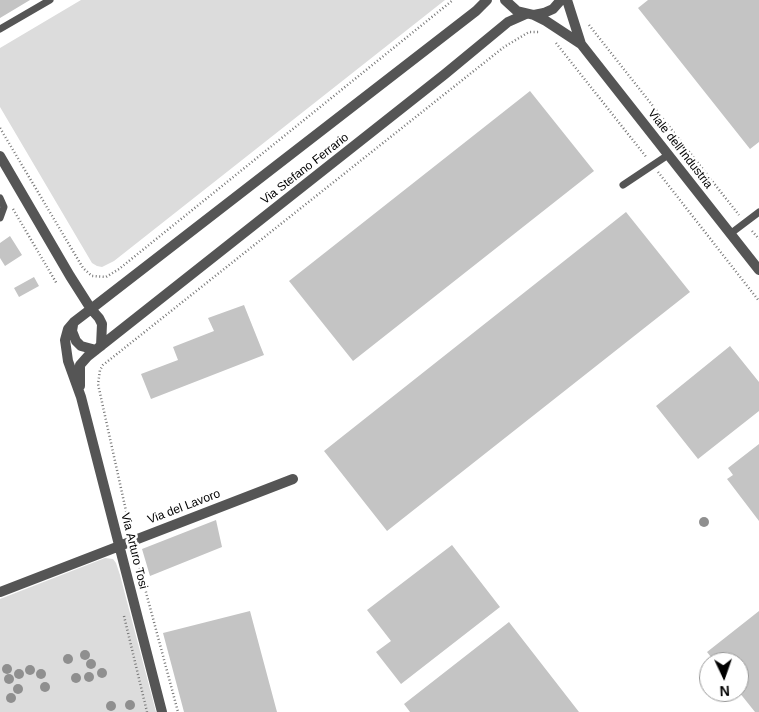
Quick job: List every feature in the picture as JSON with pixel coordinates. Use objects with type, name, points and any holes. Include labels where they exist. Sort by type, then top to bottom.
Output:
[{"type":"street","name":"Via Stefano Ferrario","points":[[91,308],[476,11],[487,0]]},
{"type":"street","points":[[505,0],[517,11],[546,21],[581,44]]},
{"type":"street","points":[[530,15],[544,13],[553,9],[561,0]]},
{"type":"street","points":[[567,0],[581,44]]},
{"type":"street","name":"Via Stefano Ferrario","points":[[98,348],[508,22],[530,15]]},
{"type":"street","name":"Viale dell'Industria","points":[[581,44],[759,270]]},
{"type":"street","points":[[0,156],[91,308],[97,314],[102,324],[98,348],[85,348],[76,341],[72,332],[74,322]]},
{"type":"street","name":"Via Arturo Tosi","points":[[91,308],[74,322],[67,332],[65,345],[70,367],[81,396],[162,712]]},
{"type":"street","name":"Via Arturo Tosi","points":[[81,396],[80,365],[83,360],[98,348]]},
{"type":"street","name":"Via del Lavoro","points":[[0,592],[293,479]]},
{"type":"lane","points":[[0,29],[50,0]]},
{"type":"lane","points":[[623,185],[668,155]]},
{"type":"lane","points":[[0,198],[4,207],[0,218]]},
{"type":"lane","points":[[730,234],[759,212]]},
{"type":"path","points":[[0,128],[83,268],[92,276],[106,277],[118,270],[453,0]]},
{"type":"path","points":[[588,24],[759,239]]},
{"type":"path","points":[[178,712],[132,540],[98,384],[100,370],[103,365],[496,53],[529,32]]},
{"type":"path","points":[[10,203],[57,284]]},
{"type":"path","points":[[123,615],[148,712]]},
{"type":"shaded area","points":[[81,0],[445,0],[114,261],[102,267],[92,263],[0,107],[0,48]]},
{"type":"shaded area","points":[[105,558],[113,559],[120,575],[156,712],[0,712],[0,599]]},
{"type":"building","points":[[0,0],[30,0],[0,18]]},
{"type":"building","points":[[648,0],[759,0],[759,142],[750,149],[638,8]]},
{"type":"building","points":[[530,91],[594,171],[353,361],[289,281]]},
{"type":"building","points":[[626,212],[690,292],[387,531],[324,451]]},
{"type":"building","points":[[10,236],[22,255],[5,266],[0,258],[0,243]]},
{"type":"building","points":[[34,277],[39,286],[19,297],[14,288]]},
{"type":"building","points":[[244,305],[264,355],[151,399],[141,374],[178,360],[173,347],[214,331],[208,318]]},
{"type":"building","points":[[730,346],[759,382],[759,411],[698,459],[656,406]]},
{"type":"building","points":[[759,444],[759,521],[727,479],[733,475],[728,468]]},
{"type":"building","points":[[216,520],[222,547],[150,576],[142,549]]},
{"type":"building","points":[[452,545],[500,607],[401,684],[376,652],[391,641],[367,610]]},
{"type":"building","points":[[250,611],[277,712],[184,712],[163,633]]},
{"type":"building","points":[[759,611],[759,712],[755,712],[747,702],[749,702],[749,652],[707,652]]},
{"type":"building","points":[[509,622],[579,712],[410,712],[404,704]]}]
